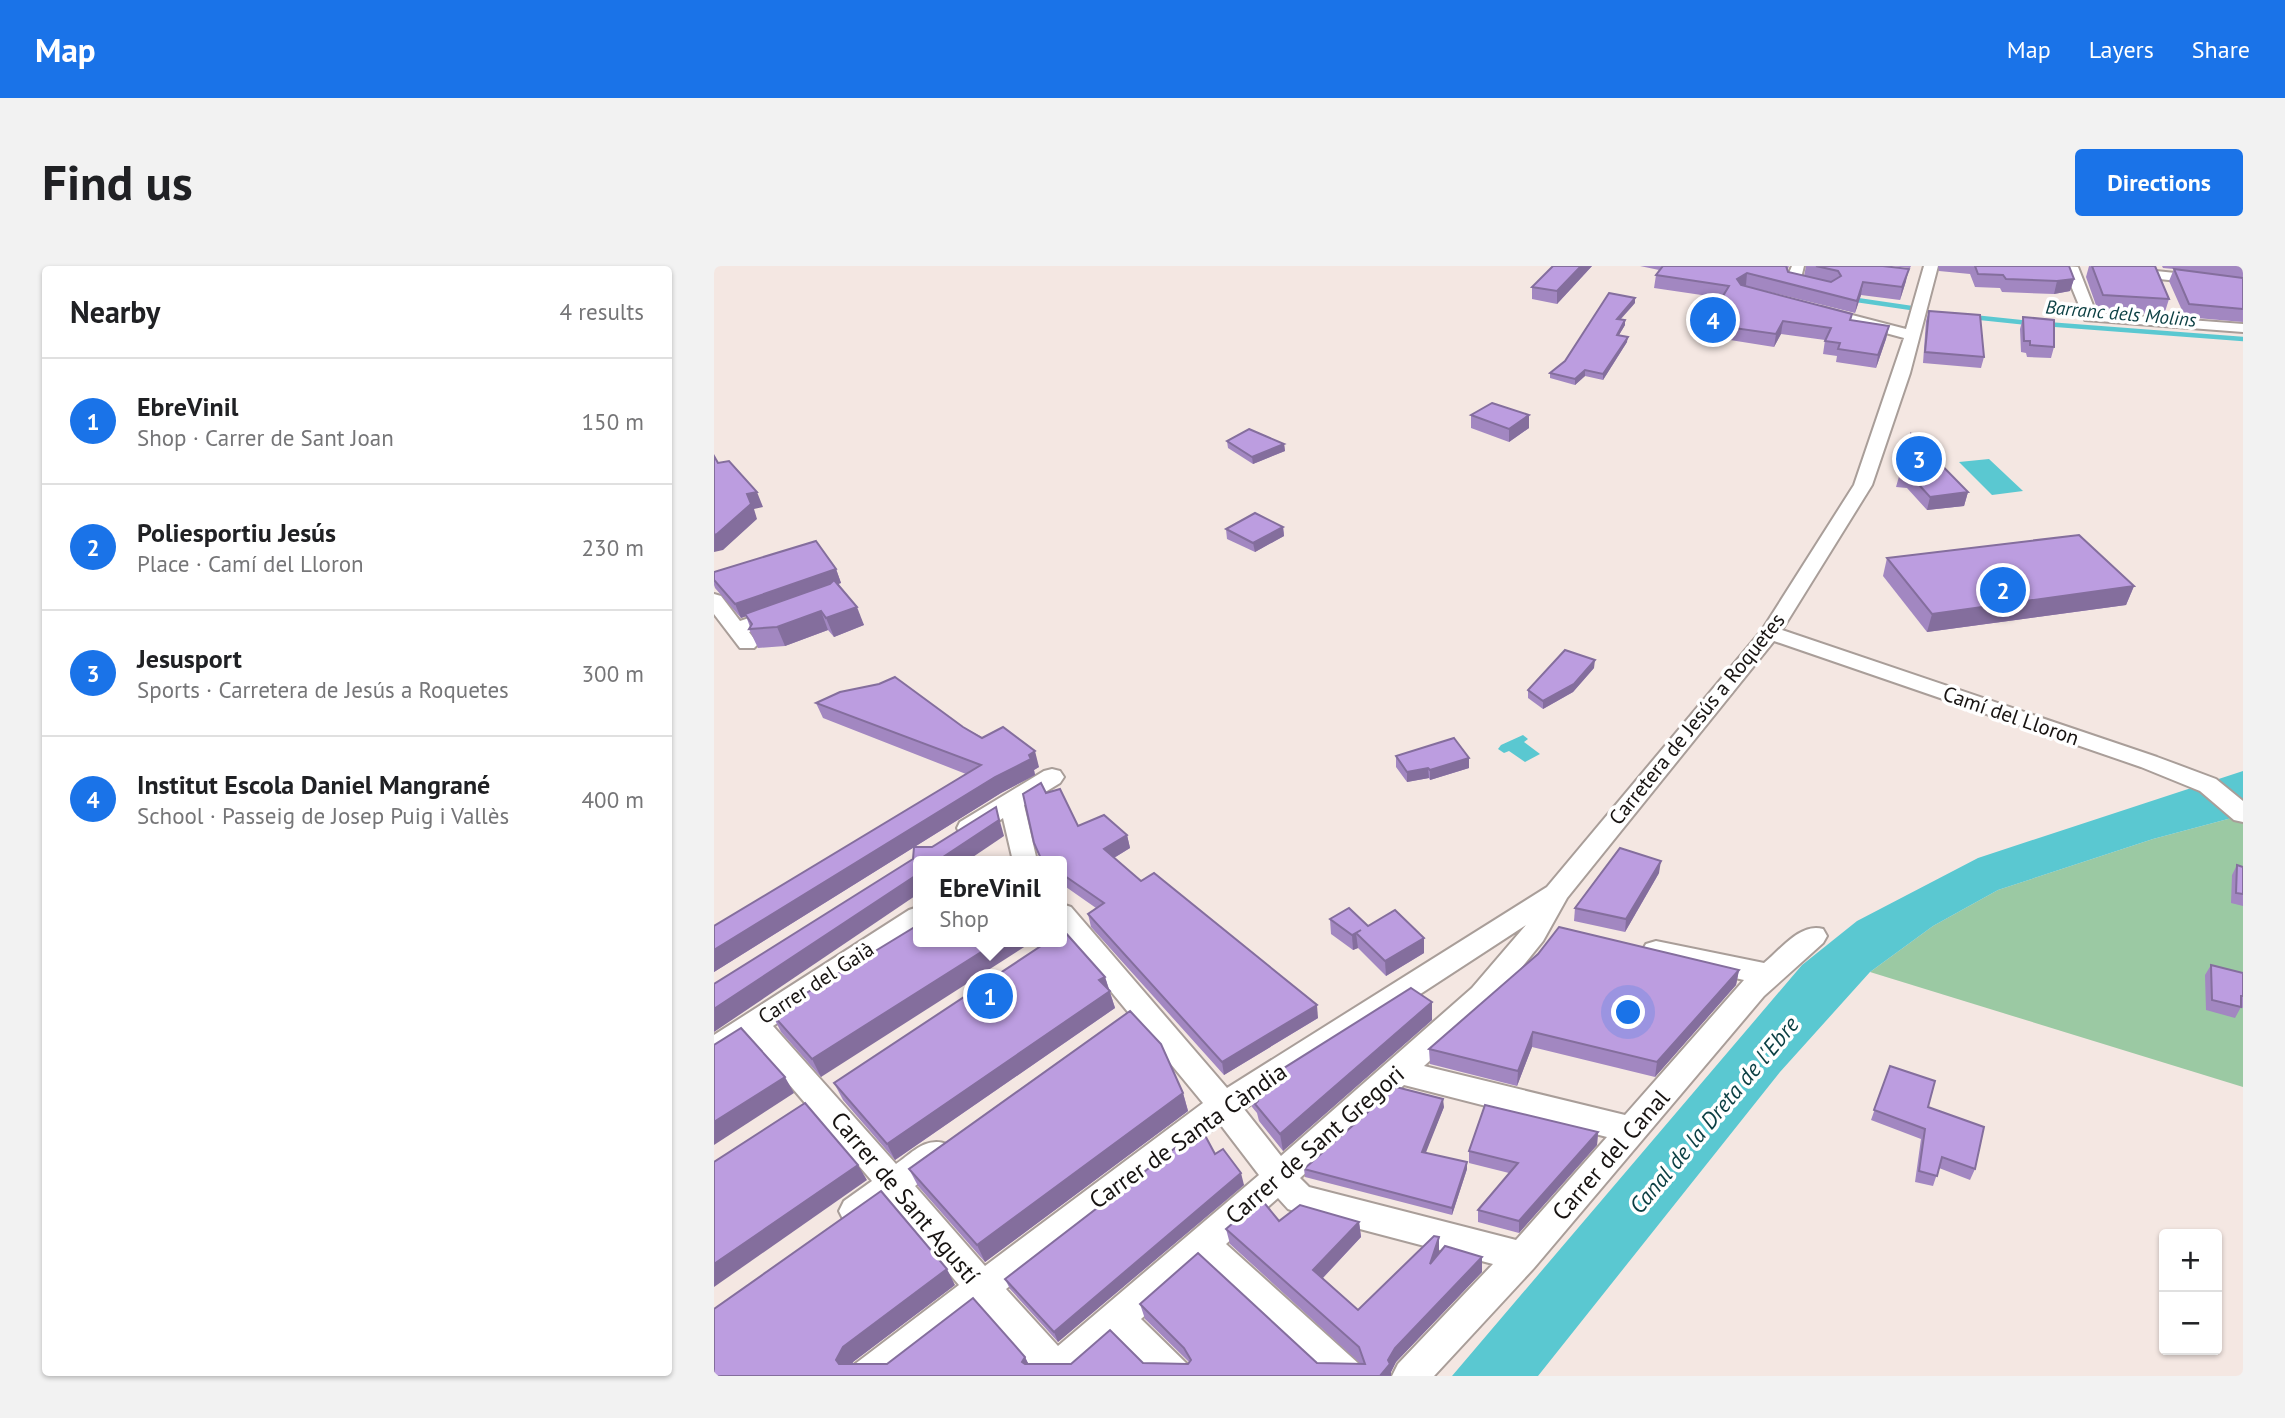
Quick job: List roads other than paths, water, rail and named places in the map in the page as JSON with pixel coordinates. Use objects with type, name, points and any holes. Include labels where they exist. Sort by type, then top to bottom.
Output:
[{"type":"street","points":[[2115,271],[2243,283],[2236,266]]},
{"type":"street","points":[[2077,269],[2090,317],[2174,317],[2243,328]]},
{"type":"street","points":[[1792,271],[1817,271]]},
{"type":"street","points":[[1792,271],[1829,288]]},
{"type":"street","name":"Carretera de Jesús a Roquetes","points":[[1557,892],[1770,633],[1863,485],[1926,273]]},
{"type":"street","points":[[1810,308],[1918,307]]},
{"type":"street","points":[[714,600],[742,637],[795,608]]},
{"type":"street","name":"Camí del Lloron","points":[[1770,633],[2149,762],[2208,785],[2243,814]]},
{"type":"street","points":[[943,844],[1052,777]]},
{"type":"street","points":[[1011,801],[1017,856]]},
{"type":"street","name":"Carrer de Sant Gregori","points":[[1053,1373],[1399,1072],[1482,996],[1552,928],[1557,892]]},
{"type":"street","name":"Carrer de Santa Càndia","points":[[867,1376],[1224,1105],[1557,892]]},
{"type":"street","name":"Carrer del Gaià","points":[[714,1050],[913,920]]},
{"type":"street","points":[[1067,928],[1130,1015],[1224,1105],[1299,1199],[1522,1257]]},
{"type":"street","name":"Carrer del Canal","points":[[1410,1376],[1522,1257],[1754,988],[1814,936]]},
{"type":"street","points":[[1633,946],[1769,975]]},
{"type":"street","name":"Carrer de Sant Agustí","points":[[754,1024],[894,1183],[1053,1373]]},
{"type":"street","points":[[1399,1072],[1632,1130]]},
{"type":"street","points":[[826,1231],[961,1135]]},
{"type":"street","points":[[1202,1244],[1347,1376]]},
{"type":"street","points":[[1116,1318],[1175,1376]]},
{"type":"water","points":[[1989,459],[2023,491],[1992,495],[1959,462]]},
{"type":"water","points":[[1523,735],[1528,739],[1524,742],[1540,754],[1525,762],[1509,751],[1504,753],[1498,749],[1501,745]]},
{"type":"water","name":"Canal de la Dreta de l'Ebre","points":[[2243,771],[2243,815],[2153,839],[1998,890],[1933,926],[1870,972],[1780,1072],[1538,1376],[1452,1376],[1802,965],[1857,921],[1978,858]]},
{"type":"waterway","name":"Barranc dels Molins","points":[[1850,299],[1918,309]]},
{"type":"waterway","name":"Barranc dels Molins","points":[[1972,317],[2029,323]]},
{"type":"waterway","name":"Barranc dels Molins","points":[[2045,324],[2243,339]]},
{"type":"place","name":"Institut Escola Daniel Mangrané","points":[[1713,320]]},
{"type":"place","name":"Jesusport","points":[[1919,459]]},
{"type":"place","name":"Poliesportiu Jesús","points":[[2003,590]]},
{"type":"place","name":"EbreVinil","points":[[990,996]]}]
